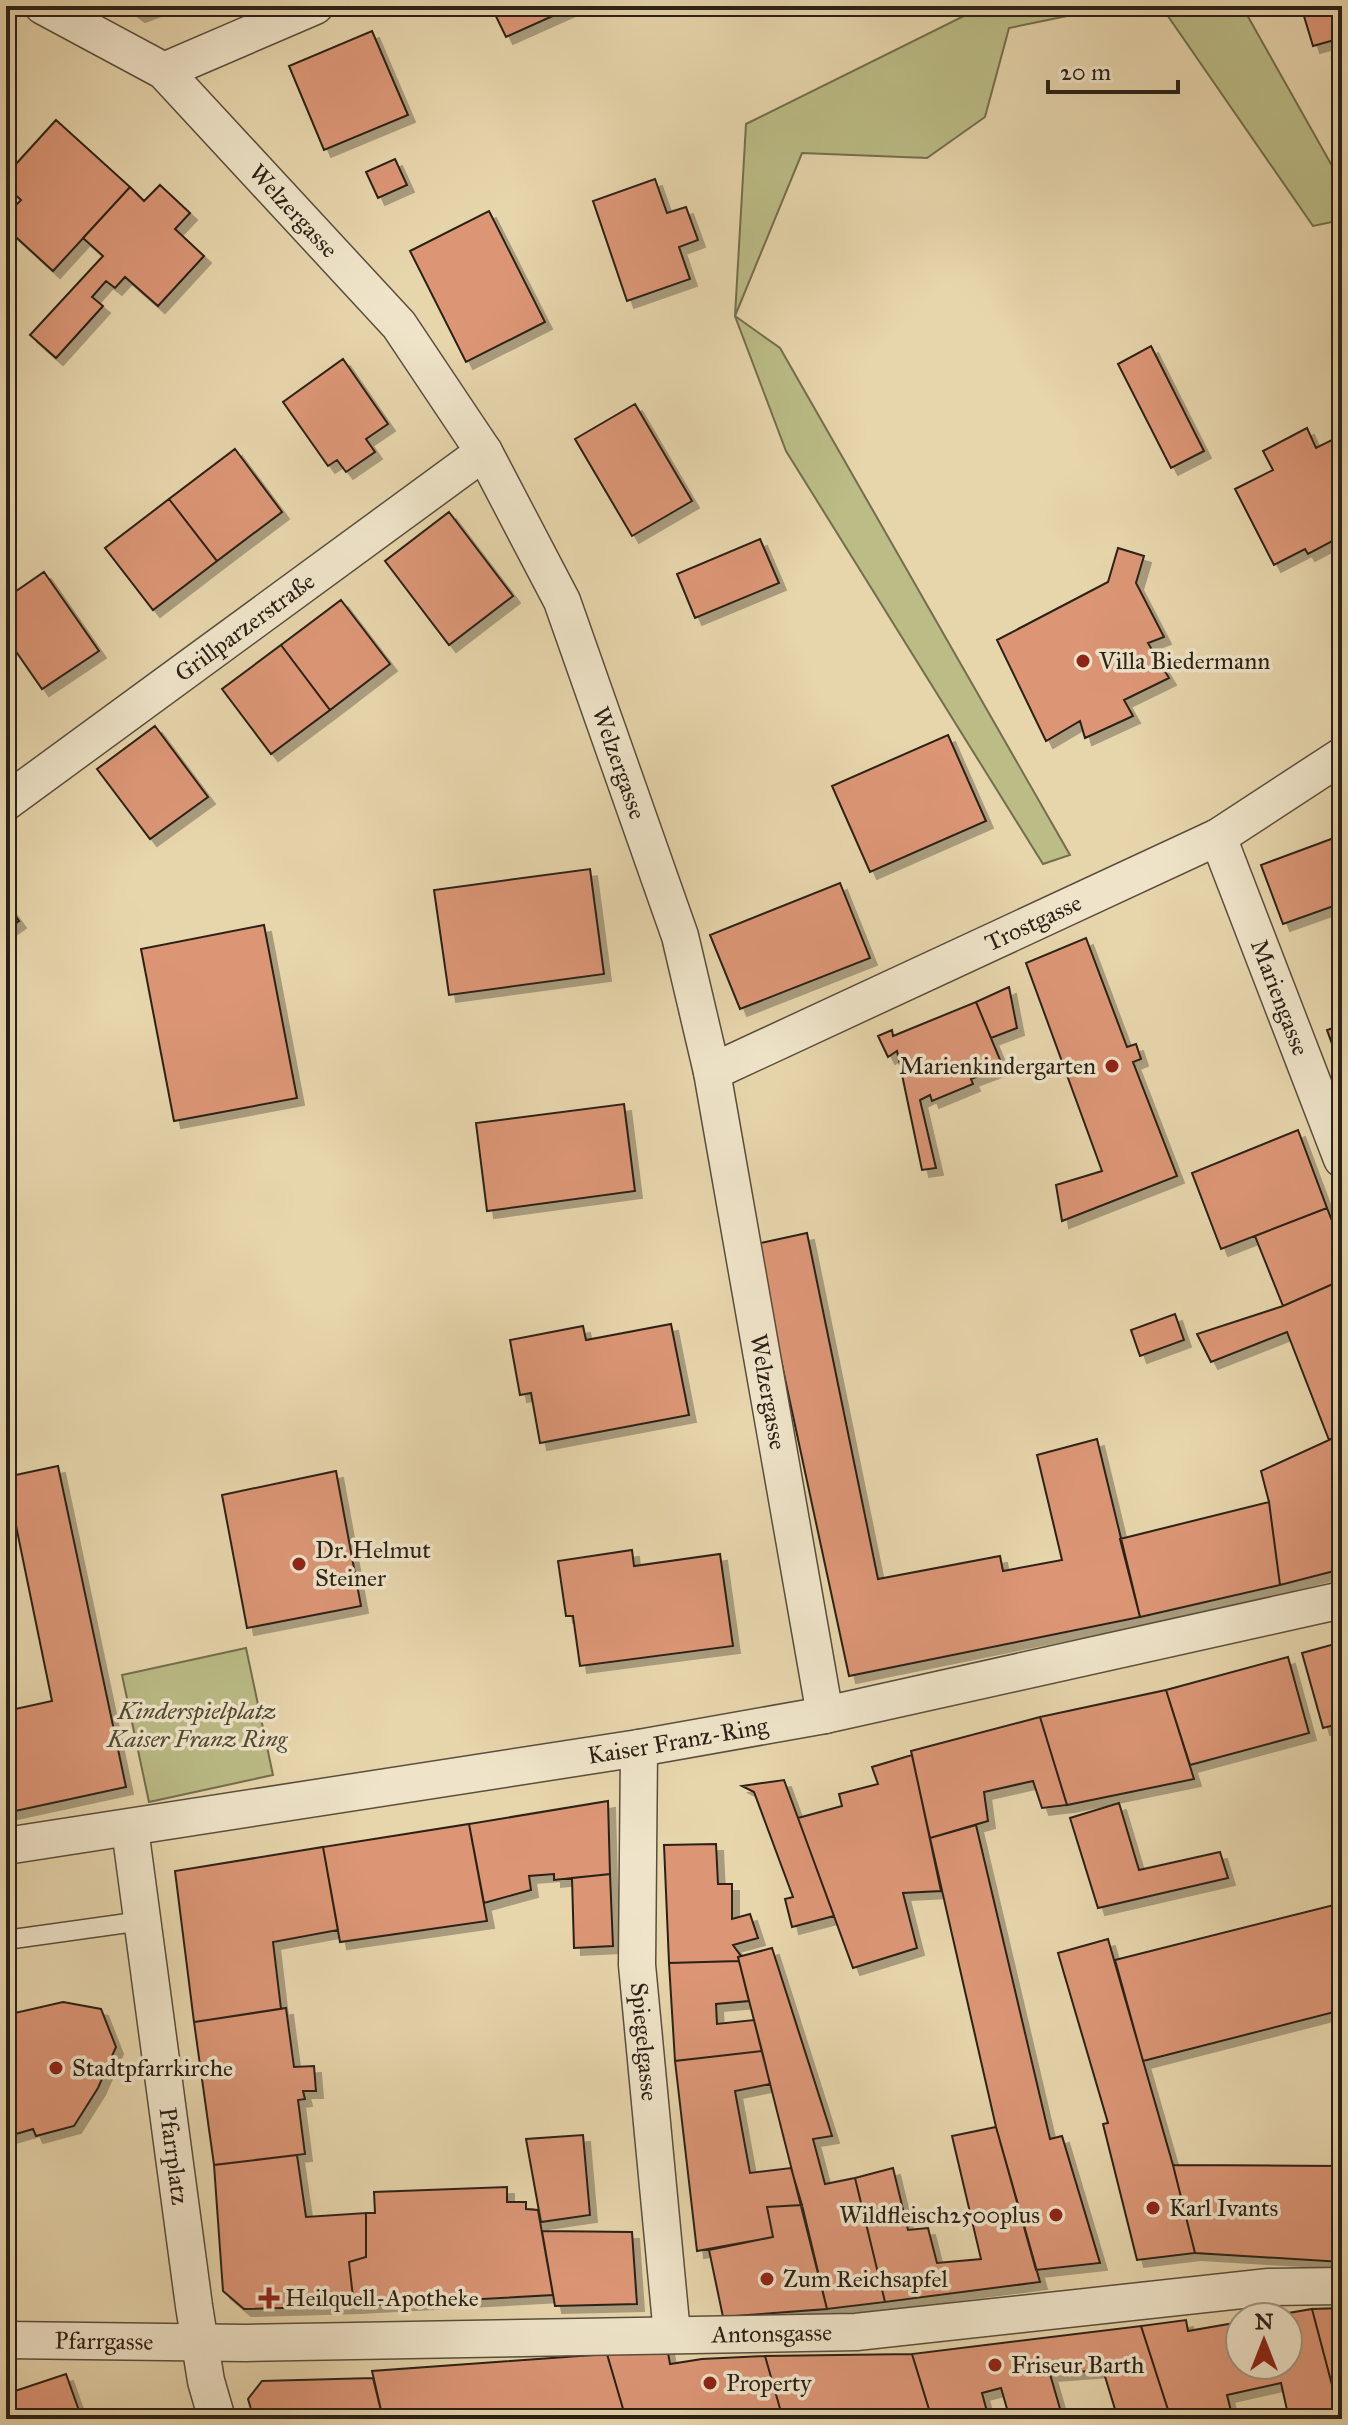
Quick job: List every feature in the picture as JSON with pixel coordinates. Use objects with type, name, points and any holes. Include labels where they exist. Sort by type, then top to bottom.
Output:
[{"type":"street","name":"Welzergasse","points":[[43,6],[164,71],[399,325],[484,452],[562,601],[680,936],[712,1072],[825,1715]]},
{"type":"street","points":[[164,71],[315,6]]},
{"type":"street","name":"Grillparzerstraße","points":[[6,802],[484,452]]},
{"type":"street","name":"Trostgasse","points":[[712,1072],[1218,837],[1342,756]]},
{"type":"street","name":"Mariengasse","points":[[1218,837],[1342,1159]]},
{"type":"street","name":"Kaiser Franz-Ring","points":[[6,1846],[639,1748],[825,1715],[1342,1600]]},
{"type":"street","name":"Spiegelgasse","points":[[639,1748],[637,1965],[672,2334]]},
{"type":"street","name":"Pfarrplatz","points":[[130,1829],[200,2342],[206,2381],[217,2419]]},
{"type":"street","name":"Antonsgasse","points":[[200,2342],[856,2332],[1269,2287],[1342,2286]]},
{"type":"street","name":"Pfarrgasse","points":[[6,2340],[200,2342]]},
{"type":"lane","points":[[6,1940],[142,1921]]},
{"type":"green space","points":[[984,6],[1116,6],[1009,28],[985,117],[927,158],[802,153],[735,316],[746,124]]},
{"type":"green space","points":[[1161,6],[1242,6],[1331,164],[1342,170],[1342,220],[1313,226]]},
{"type":"green space","points":[[735,316],[780,348],[1070,855],[1043,864],[786,451]]},
{"type":"green space","name":"Kinderspielplatz Kaiser Franz Ring","points":[[246,1648],[273,1775],[149,1802],[122,1675]]},
{"type":"building","points":[[126,6],[162,6],[138,15]]},
{"type":"building","points":[[491,6],[575,6],[506,37]]},
{"type":"building","points":[[1327,6],[1342,6],[1342,52],[1338,39],[1313,46],[1303,13]]},
{"type":"building","points":[[372,31],[408,115],[324,150],[289,66]]},
{"type":"building","points":[[1342,54],[1342,89],[1332,57]]},
{"type":"building","points":[[56,120],[130,187],[53,271],[6,228],[6,215],[21,200],[6,186],[6,175]]},
{"type":"building","points":[[395,159],[407,185],[378,198],[366,172]]},
{"type":"building","points":[[655,179],[667,213],[686,207],[698,240],[679,247],[690,279],[627,301],[593,201]]},
{"type":"building","points":[[160,185],[190,213],[175,229],[204,256],[158,306],[125,277],[115,288],[106,281],[92,297],[103,306],[56,358],[30,335],[103,256],[83,238],[130,187],[144,201]]},
{"type":"building","points":[[489,211],[545,322],[466,362],[410,251]]},
{"type":"building","points":[[1151,346],[1204,451],[1171,468],[1118,364]]},
{"type":"building","points":[[343,359],[388,424],[366,439],[375,452],[346,472],[337,460],[328,466],[283,402]]},
{"type":"building","points":[[635,404],[692,501],[632,536],[575,439]]},
{"type":"building","points":[[1307,428],[1316,448],[1342,435],[1342,536],[1308,554],[1305,549],[1274,565],[1235,489],[1273,470],[1263,451]]},
{"type":"building","points":[[235,449],[282,512],[217,561],[169,499]]},
{"type":"building","points":[[169,499],[217,561],[153,610],[105,548]]},
{"type":"building","points":[[449,512],[513,596],[449,645],[385,561]]},
{"type":"building","points":[[760,539],[779,583],[695,618],[677,574]]},
{"type":"building","name":"Villa Biedermann","points":[[1118,548],[1144,556],[1136,583],[1164,637],[1148,643],[1169,678],[1124,700],[1133,716],[1085,738],[1080,721],[1046,741],[997,640],[1108,582]]},
{"type":"building","points":[[44,572],[99,651],[42,689],[6,637],[6,598]]},
{"type":"building","points":[[341,600],[390,664],[330,710],[281,645]]},
{"type":"building","points":[[281,645],[330,710],[271,754],[222,689]]},
{"type":"building","points":[[155,726],[208,797],[150,839],[97,769]]},
{"type":"building","points":[[948,735],[986,821],[870,872],[832,786]]},
{"type":"building","points":[[1342,835],[1342,903],[1283,924],[1261,865]]},
{"type":"building","points":[[590,869],[604,974],[449,995],[434,890]]},
{"type":"building","points":[[840,883],[870,958],[740,1009],[710,935]]},
{"type":"building","points":[[6,903],[19,921],[6,930]]},
{"type":"building","points":[[264,925],[297,1098],[174,1121],[141,949]]},
{"type":"building","points":[[1086,938],[1127,1047],[1136,1044],[1141,1059],[1133,1062],[1177,1176],[1062,1221],[1056,1185],[1102,1171],[1026,963]]},
{"type":"building","points":[[1009,987],[1017,1028],[991,1038],[976,1002]]},
{"type":"building","points":[[976,1002],[1003,1067],[971,1079],[973,1084],[932,1101],[930,1095],[920,1100],[936,1168],[922,1170],[897,1051],[888,1057],[878,1036],[892,1030],[893,1036]]},
{"type":"building","points":[[1342,1025],[1342,1071],[1327,1030]]},
{"type":"building","points":[[624,1104],[635,1191],[487,1211],[476,1123]]},
{"type":"building","points":[[1298,1130],[1327,1208],[1221,1249],[1192,1173]]},
{"type":"building","points":[[1327,1208],[1342,1246],[1342,1280],[1283,1306],[1255,1236]]},
{"type":"building","points":[[807,1233],[878,1579],[1000,1556],[1003,1571],[1062,1560],[1037,1455],[1097,1439],[1140,1617],[849,1676],[756,1244]]},
{"type":"building","points":[[1342,1280],[1342,1434],[1329,1440],[1287,1332],[1211,1362],[1197,1334],[1283,1306]]},
{"type":"building","points":[[1175,1314],[1184,1340],[1140,1356],[1131,1330]]},
{"type":"building","points":[[671,1324],[689,1415],[540,1443],[531,1393],[520,1395],[510,1340],[583,1326],[586,1340]]},
{"type":"building","points":[[1342,1434],[1342,1470],[1334,1472],[1342,1498],[1342,1569],[1280,1585],[1269,1502],[1261,1471]]},
{"type":"building","points":[[58,1466],[126,1787],[6,1813],[6,1711],[52,1701],[6,1477]]},
{"type":"building","points":[[336,1471],[361,1606],[247,1628],[222,1495]]},
{"type":"building","points":[[1269,1502],[1280,1585],[1140,1617],[1120,1539]]},
{"type":"building","points":[[632,1550],[634,1566],[720,1554],[733,1646],[580,1666],[573,1616],[566,1616],[558,1561]]},
{"type":"building","points":[[1342,1642],[1342,1723],[1323,1728],[1302,1653]]},
{"type":"building","points":[[1288,1657],[1309,1733],[1190,1765],[1166,1690]]},
{"type":"building","points":[[1166,1690],[1194,1779],[1067,1805],[1040,1717]]},
{"type":"building","points":[[1040,1717],[1067,1805],[1042,1808],[1033,1781],[984,1792],[988,1821],[930,1838],[911,1751]]},
{"type":"building","points":[[912,1755],[941,1891],[903,1893],[917,1948],[853,1968],[798,1818],[842,1806],[839,1794],[878,1784],[872,1767]]},
{"type":"building","points":[[784,1780],[834,1916],[792,1927],[785,1899],[793,1897],[754,1792],[742,1786]]},
{"type":"building","points":[[608,1801],[610,1874],[554,1880],[554,1874],[529,1876],[531,1890],[484,1903],[469,1824]]},
{"type":"building","points":[[1119,1803],[1139,1870],[1220,1852],[1228,1878],[1098,1908],[1070,1818]]},
{"type":"building","points":[[469,1824],[487,1921],[340,1942],[323,1847]]},
{"type":"building","points":[[976,1825],[1050,2139],[1062,2136],[1100,2263],[1036,2270],[996,2127],[930,1838]]},
{"type":"building","points":[[716,1844],[718,1884],[732,1884],[732,1919],[750,1914],[758,1938],[733,1945],[741,1956],[738,1957],[739,1961],[669,1963],[664,1845]]},
{"type":"building","points":[[323,1847],[338,1930],[273,1942],[281,2009],[194,2022],[175,1871]]},
{"type":"building","points":[[610,1874],[613,1946],[574,1948],[572,1878]]},
{"type":"building","points":[[1342,1903],[1342,2010],[1143,2061],[1115,1960]]},
{"type":"building","points":[[1108,1939],[1195,2253],[1137,2260],[1103,2124],[1108,2123],[1058,1953]]},
{"type":"building","points":[[772,1948],[832,2136],[813,2139],[825,2184],[855,2178],[885,2302],[827,2309],[738,1957]]},
{"type":"building","points":[[739,1961],[749,2001],[716,2004],[717,2024],[754,2020],[762,2051],[675,2061],[669,1963]]},
{"type":"building","name":"Stadtpfarrkirche","points":[[63,2002],[101,2009],[116,2047],[98,2088],[74,2126],[36,2136],[33,2129],[6,2137],[6,2015]]},
{"type":"building","points":[[286,2008],[294,2067],[314,2066],[316,2091],[303,2091],[305,2099],[298,2100],[305,2154],[214,2165],[194,2022]]},
{"type":"building","points":[[762,2051],[770,2084],[735,2091],[750,2173],[791,2168],[802,2205],[767,2207],[773,2237],[697,2251],[675,2061]]},
{"type":"building","points":[[996,2127],[1040,2282],[885,2302],[855,2178],[893,2168],[908,2230],[928,2228],[937,2263],[981,2259],[952,2136]]},
{"type":"building","points":[[583,2135],[590,2215],[541,2222],[526,2139]]},
{"type":"building","points":[[297,2155],[306,2217],[366,2213],[366,2257],[349,2262],[354,2306],[244,2309],[223,2291],[214,2165]]},
{"type":"building","points":[[1173,2165],[1342,2166],[1342,2262],[1195,2253]]},
{"type":"building","points":[[507,2187],[507,2202],[526,2202],[526,2209],[538,2210],[553,2295],[354,2306],[349,2262],[366,2257],[366,2213],[375,2213],[374,2192]]},
{"type":"building","name":"Zum Reichsapfel","points":[[802,2205],[827,2309],[723,2317],[709,2250],[773,2237],[767,2207]]},
{"type":"building","points":[[542,2231],[632,2232],[637,2304],[555,2306]]},
{"type":"building","points":[[1342,2308],[1342,2419],[1341,2419],[1312,2309]]},
{"type":"building","points":[[1312,2309],[1341,2419],[1289,2419],[1281,2383],[1227,2395],[1233,2419],[1171,2419],[1141,2326],[1186,2320],[1188,2331],[1224,2325],[1224,2381],[1304,2381],[1304,2310]]},
{"type":"building","points":[[1141,2326],[1171,2419],[1118,2419],[1103,2370],[1050,2374],[1063,2419],[1010,2419],[1001,2388],[982,2393],[989,2419],[932,2419],[912,2354]]},
{"type":"building","points":[[667,2347],[670,2364],[765,2356],[783,2419],[626,2419],[607,2354]]},
{"type":"building","points":[[607,2354],[626,2419],[383,2419],[372,2371]]},
{"type":"building","points":[[912,2354],[932,2419],[783,2419],[765,2356]]},
{"type":"building","points":[[66,2374],[82,2419],[6,2419],[6,2394]]},
{"type":"building","points":[[373,2378],[383,2419],[254,2419],[248,2399],[262,2381]]},
{"type":"place","name":"Villa Biedermann","points":[[1083,661]]},
{"type":"place","name":"Marienkindergarten","points":[[1112,1066]]},
{"type":"place","name":"Dr. Helmut Steiner","points":[[299,1564]]},
{"type":"place","name":"Stadtpfarrkirche","points":[[56,2068]]},
{"type":"place","name":"Karl Ivants","points":[[1153,2208]]},
{"type":"place","name":"Wildfleisch2500plus","points":[[1056,2215]]},
{"type":"place","name":"Zum Reichsapfel","points":[[767,2279]]},
{"type":"place","name":"Heilquell-Apotheke","points":[[269,2298]]},
{"type":"place","name":"Friseur Barth","points":[[995,2365]]},
{"type":"place","name":"Property","points":[[710,2383]]}]
